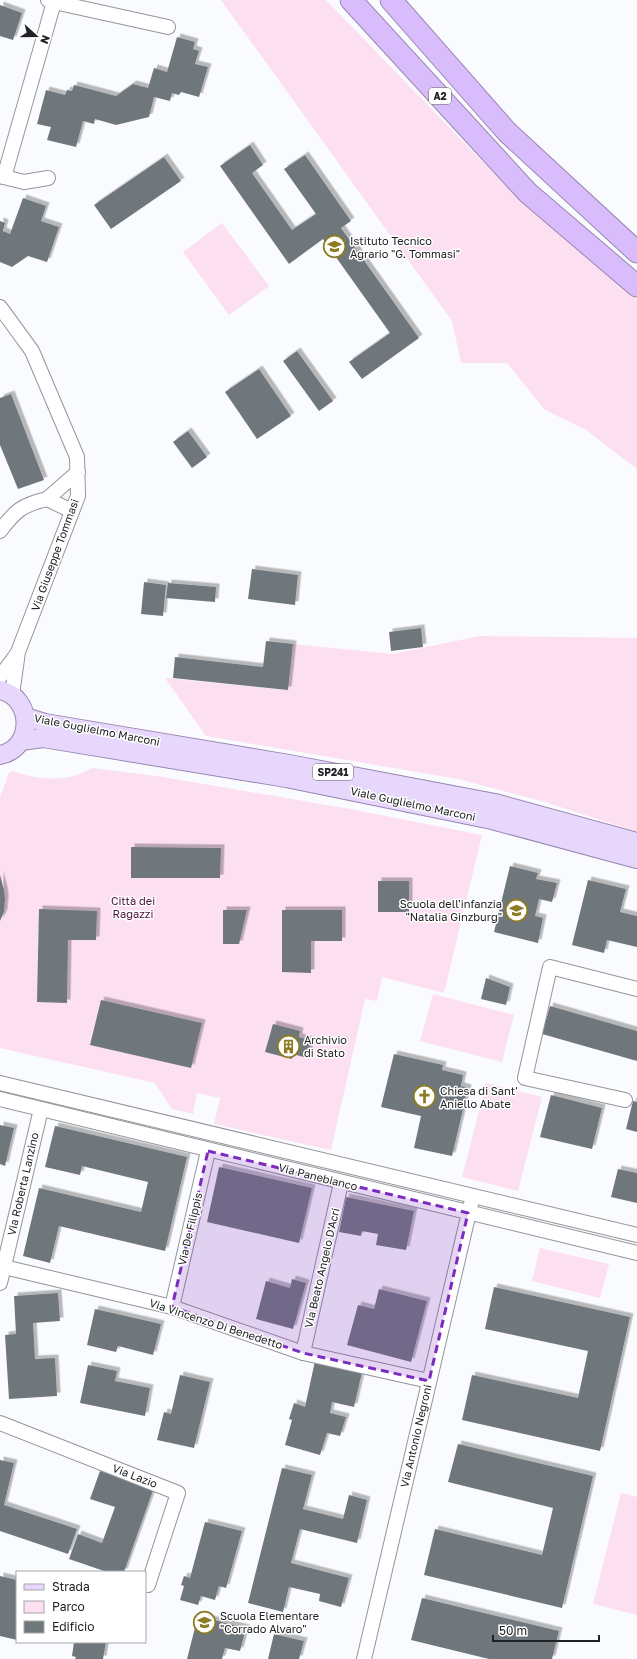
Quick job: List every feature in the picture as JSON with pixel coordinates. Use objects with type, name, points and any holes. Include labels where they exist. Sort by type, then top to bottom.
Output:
[{"type":"highway","name":"A2","points":[[352,0],[528,193],[637,286]]},
{"type":"highway","name":"A2","points":[[391,0],[508,132],[637,252]]},
{"type":"main road","points":[[0,755],[13,749],[21,741],[26,725],[26,716],[23,708],[6,692]]},
{"type":"main road","name":"Viale Guglielmo Marconi","points":[[26,716],[45,723],[289,764],[495,803],[637,842]]},
{"type":"main road","name":"Viale Guglielmo Marconi","points":[[21,741],[43,738],[286,778],[492,820],[637,859]]},
{"type":"street","points":[[48,178],[24,182],[2,177],[51,1],[168,26]]},
{"type":"street","name":"Via Giuseppe Tommasi","points":[[0,307],[32,351],[77,457],[78,472],[78,496],[18,652],[6,692]]},
{"type":"street","points":[[0,531],[9,519],[27,504],[47,499],[78,472]]},
{"type":"street","points":[[47,499],[72,511]]},
{"type":"street","name":"Via Giuseppe Tommasi","points":[[0,677],[18,652]]},
{"type":"street","points":[[625,1100],[525,1078],[550,968],[637,989]]},
{"type":"street","name":"Via Panebianco","points":[[0,1083],[637,1236]]},
{"type":"street","name":"Via Panebianco","points":[[0,1099],[208,1151],[637,1253]]},
{"type":"street","name":"Via Roberta Lanzino","points":[[0,1283],[41,1109]]},
{"type":"street","name":"Via De Filippis","points":[[172,1307],[208,1151]]},
{"type":"street","name":"Via Beato Angelo D'Acri","points":[[303,1353],[341,1183]]},
{"type":"street","name":"Via Antonio Negroni","points":[[364,1659],[472,1196]]},
{"type":"street","name":"Via Vincenzo Di Benedetto","points":[[4,1267],[172,1307],[303,1353],[429,1381]]},
{"type":"street","name":"Via Lazio","points":[[0,1423],[178,1493],[148,1585]]},
{"type":"highlighted area","points":[[208,1151],[468,1213],[429,1381],[303,1353],[172,1307]]},
{"type":"green space","points":[[221,0],[326,0],[507,187],[637,300],[637,469],[586,430],[545,410],[507,363],[461,363],[452,321]]},
{"type":"green space","points":[[222,223],[269,286],[229,315],[183,252]]},
{"type":"green space","points":[[480,636],[637,638],[637,832],[545,802],[458,779],[206,736],[165,678],[287,690],[293,644],[392,654]]},
{"type":"green space","name":"Città dei Ragazzi","points":[[93,768],[163,777],[350,809],[482,835],[444,993],[382,977],[377,1001],[365,999],[331,1150],[214,1124],[220,1098],[197,1093],[193,1114],[172,1109],[155,1083],[0,1048],[0,797],[9,773],[12,771],[33,777],[55,779],[78,775]]},
{"type":"green space","points":[[433,994],[514,1015],[502,1062],[420,1041]]},
{"type":"green space","points":[[486,1083],[542,1097],[518,1191],[462,1177]]},
{"type":"green space","points":[[540,1248],[609,1264],[600,1298],[532,1281]]},
{"type":"green space","points":[[621,1493],[637,1497],[637,1615],[593,1604]]},
{"type":"building","points":[[0,5],[22,13],[13,40],[0,36]]},
{"type":"building","points":[[177,37],[195,42],[193,49],[199,51],[195,64],[208,67],[199,97],[181,92],[179,95],[172,93],[170,101],[154,97],[149,117],[116,125],[95,119],[94,124],[83,121],[76,147],[47,140],[51,127],[37,124],[46,90],[65,95],[67,90],[72,91],[74,85],[116,96],[133,84],[148,88],[154,68],[167,72]]},
{"type":"building","points":[[250,145],[263,165],[252,173],[292,230],[316,214],[284,169],[305,155],[351,221],[341,228],[419,338],[362,379],[349,362],[390,333],[323,239],[289,264],[220,166]]},
{"type":"building","points":[[164,157],[181,181],[111,229],[94,205]]},
{"type":"building","points":[[23,198],[46,206],[41,221],[59,227],[47,262],[28,256],[12,267],[0,262],[0,221],[5,223],[3,231],[10,234]]},
{"type":"building","points":[[297,351],[333,401],[319,411],[283,361]]},
{"type":"building","points":[[259,369],[291,416],[257,439],[225,392]]},
{"type":"building","points":[[11,394],[44,480],[18,489],[0,445],[0,398]]},
{"type":"building","points":[[188,431],[207,457],[192,468],[173,442]]},
{"type":"building","points":[[252,569],[298,575],[295,605],[248,599]]},
{"type":"building","points":[[144,582],[166,585],[163,616],[141,614]]},
{"type":"building","points":[[168,583],[216,587],[215,602],[166,598]]},
{"type":"building","points":[[421,628],[423,647],[391,651],[389,632]]},
{"type":"building","points":[[266,641],[293,644],[288,690],[173,678],[175,657],[263,667]]},
{"type":"building","points":[[131,847],[221,848],[220,878],[131,878]]},
{"type":"building","points":[[510,866],[538,873],[536,879],[557,883],[552,902],[539,899],[535,916],[543,918],[538,943],[494,932]]},
{"type":"building","points":[[0,875],[5,899],[4,912],[0,921]]},
{"type":"building","points":[[588,880],[626,889],[620,912],[637,916],[637,947],[607,940],[604,953],[572,945]]},
{"type":"building","points":[[378,881],[409,881],[409,912],[378,912]]},
{"type":"building","points":[[39,909],[97,911],[96,940],[68,940],[67,1003],[37,1002]]},
{"type":"building","points":[[223,910],[247,910],[239,944],[223,944]]},
{"type":"building","points":[[282,910],[342,910],[342,941],[311,941],[311,973],[282,972]]},
{"type":"building","points":[[486,978],[510,987],[506,1005],[481,999]]},
{"type":"building","points":[[101,1000],[202,1023],[191,1068],[90,1045]]},
{"type":"building","points":[[550,1006],[637,1031],[637,1061],[542,1034]]},
{"type":"building","name":"Archivio di Stato","points":[[273,1024],[300,1031],[299,1037],[312,1041],[307,1058],[293,1054],[292,1059],[265,1052]]},
{"type":"building","name":"Chiesa di Sant' Aniello Abate","points":[[394,1054],[443,1065],[442,1070],[463,1075],[461,1086],[468,1088],[452,1156],[414,1148],[421,1116],[381,1107]]},
{"type":"building","points":[[551,1095],[602,1108],[592,1149],[540,1137]]},
{"type":"building","points":[[633,1101],[637,1102],[637,1132],[626,1129]]},
{"type":"building","points":[[0,1125],[14,1128],[5,1166],[0,1164]]},
{"type":"building","points":[[55,1126],[187,1157],[165,1251],[59,1226],[50,1263],[23,1256],[39,1188],[141,1212],[148,1182],[82,1166],[80,1175],[45,1167]]},
{"type":"building","points":[[219,1167],[312,1188],[299,1243],[207,1222]]},
{"type":"building","points":[[618,1169],[637,1173],[637,1203],[611,1197]]},
{"type":"building","points":[[346,1197],[414,1211],[406,1250],[376,1245],[378,1234],[362,1231],[361,1236],[339,1232]]},
{"type":"building","points":[[292,1279],[306,1283],[293,1329],[256,1319],[266,1281],[290,1288]]},
{"type":"building","points":[[494,1287],[630,1317],[600,1451],[462,1420],[472,1375],[578,1398],[588,1351],[485,1329]]},
{"type":"building","points":[[379,1289],[427,1301],[411,1362],[347,1345],[358,1305],[374,1309]]},
{"type":"building","points":[[58,1293],[60,1321],[33,1323],[35,1359],[55,1358],[57,1396],[9,1399],[5,1335],[16,1334],[14,1296]]},
{"type":"building","points":[[95,1309],[161,1324],[153,1355],[118,1346],[116,1352],[87,1345]]},
{"type":"building","points":[[315,1361],[362,1372],[354,1407],[332,1402],[330,1413],[346,1417],[340,1436],[327,1433],[320,1455],[285,1445],[292,1420],[289,1419],[294,1403],[305,1407]]},
{"type":"building","points":[[88,1365],[117,1371],[115,1381],[150,1388],[145,1416],[80,1403]]},
{"type":"building","points":[[180,1375],[210,1382],[194,1448],[157,1440],[164,1412],[171,1414]]},
{"type":"building","points":[[458,1444],[593,1476],[562,1608],[424,1575],[435,1529],[542,1555],[553,1508],[448,1482]]},
{"type":"building","points":[[0,1460],[14,1463],[4,1505],[77,1529],[68,1554],[0,1531]]},
{"type":"building","points":[[282,1468],[312,1475],[303,1509],[343,1519],[349,1495],[367,1500],[357,1543],[300,1529],[291,1563],[349,1578],[341,1607],[319,1601],[320,1594],[289,1587],[283,1612],[248,1603]]},
{"type":"building","points":[[100,1471],[153,1490],[124,1571],[104,1571],[69,1559],[78,1534],[102,1543],[115,1507],[90,1499]]},
{"type":"building","points":[[205,1522],[242,1531],[226,1588],[219,1586],[215,1600],[201,1596],[198,1605],[180,1600],[184,1586],[181,1585],[184,1576],[190,1578]]},
{"type":"building","points":[[0,1576],[16,1580],[16,1640],[0,1636]]},
{"type":"building","points":[[422,1598],[559,1631],[552,1659],[489,1659],[411,1640]]},
{"type":"building","points":[[198,1616],[246,1628],[240,1651],[225,1648],[222,1659],[187,1659]]},
{"type":"building","points":[[274,1634],[304,1641],[299,1659],[268,1659]]},
{"type":"building","points":[[74,1643],[106,1643],[103,1659],[75,1659],[76,1657],[72,1656]]},
{"type":"place","name":"Istituto Tecnico Agrario \"G. Tommasi\"","points":[[335,247]]},
{"type":"place","name":"Scuola dell'infanzia \"Natalia Ginzburg\"","points":[[517,910]]},
{"type":"place","name":"Archivio di Stato","points":[[289,1046]]},
{"type":"place","name":"Chiesa di Sant' Aniello Abate","points":[[424,1097]]},
{"type":"place","name":"Scuola Elementare \"Corrado Alvaro\"","points":[[204,1622]]}]
